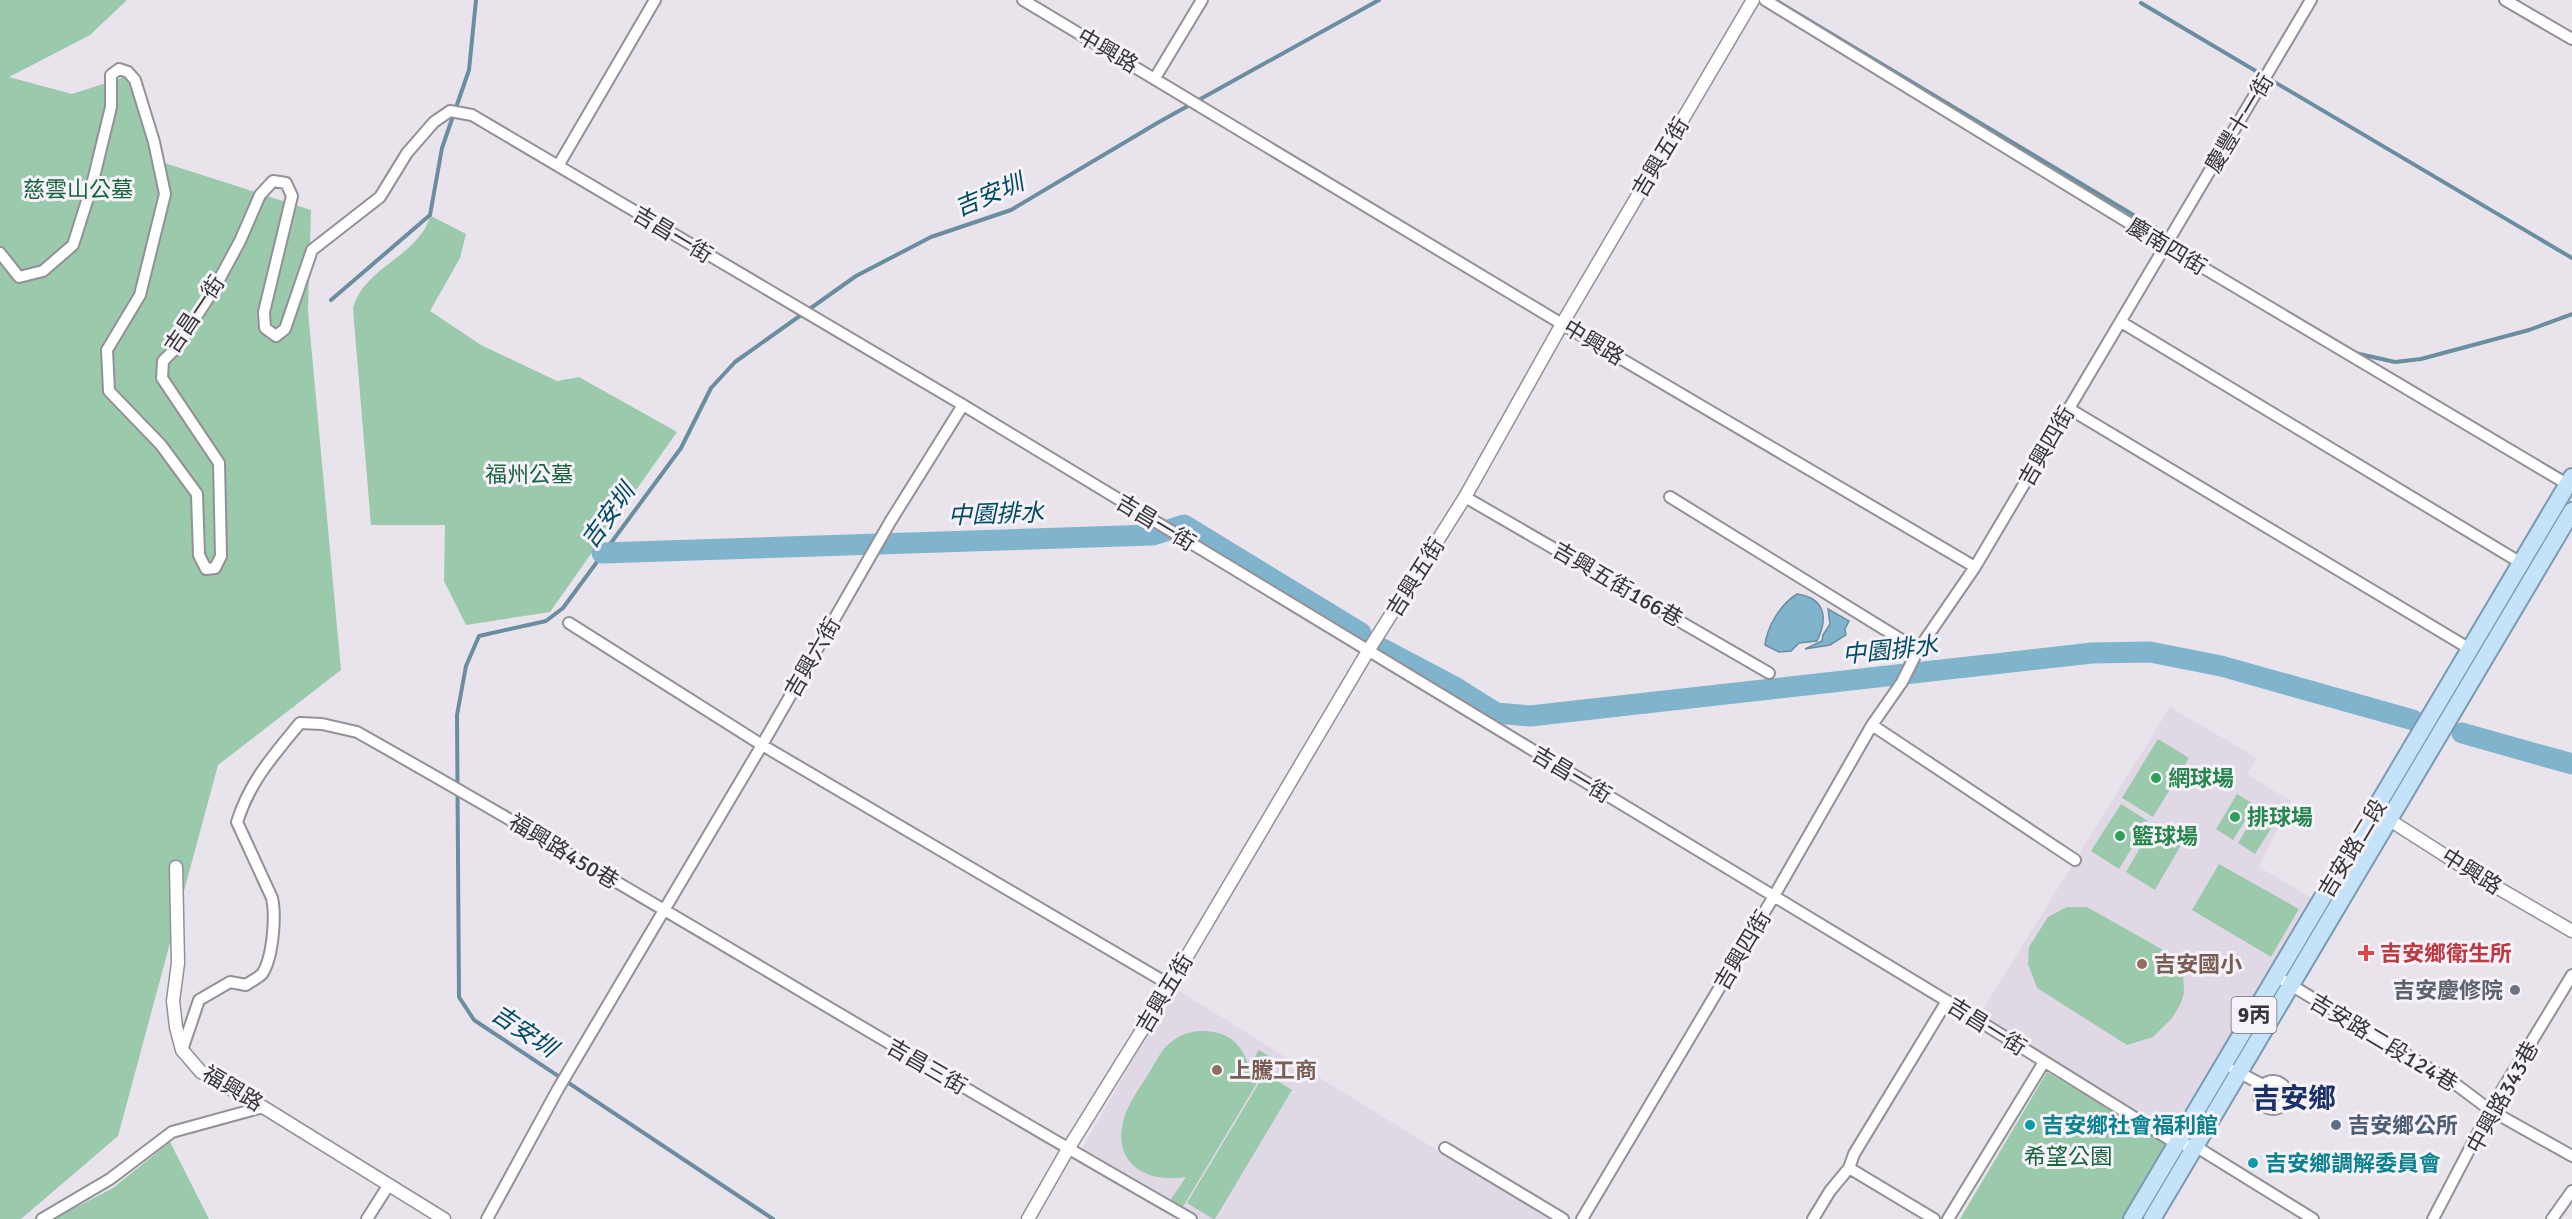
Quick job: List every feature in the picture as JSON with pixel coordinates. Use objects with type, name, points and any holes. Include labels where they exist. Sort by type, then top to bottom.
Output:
[{"type":"main road","name":"吉安路二段","points":[[2152,1219],[2195,1146],[2276,976],[2570,483]]},
{"type":"main road","name":"吉安路二段","points":[[2133,1219],[2177,1144],[2292,986],[2572,511]]},
{"type":"street","points":[[558,166],[655,0]]},
{"type":"street","name":"中興路","points":[[1023,0],[1562,324],[1976,567]]},
{"type":"street","points":[[1155,78],[1202,0]]},
{"type":"street","name":"吉興五街","points":[[1028,1219],[1068,1149],[1170,986],[1368,651],[1465,497],[1562,324],[1753,0]]},
{"type":"street","name":"慶南四街","points":[[1765,0],[2165,245],[2570,483]]},
{"type":"street","name":"慶豐十一街","points":[[2165,245],[2267,78],[2311,0]]},
{"type":"street","points":[[2505,0],[2572,38]]},
{"type":"street","name":"吉昌一街","points":[[0,253],[19,277],[43,271],[73,245],[92,185],[111,107],[111,75],[118,69],[128,72],[135,80],[151,132],[165,194],[140,296],[107,350],[109,391],[161,446],[197,494],[199,555],[206,569],[215,568],[221,556],[219,463],[162,378],[163,361],[176,348],[214,289],[260,195],[273,181],[286,183],[292,196],[264,312],[265,328],[276,336],[285,329],[312,250],[380,197],[406,153],[434,122],[450,111],[472,115],[963,405],[1947,1001],[2177,1144],[2195,1146],[2313,1219]]},
{"type":"street","name":"吉興四街","points":[[1582,1219],[1774,896],[1872,724],[1902,682],[1920,647],[1976,567],[2165,245]]},
{"type":"street","points":[[2121,322],[2521,563]]},
{"type":"street","name":"吉興六街","points":[[487,1219],[558,1089],[762,745],[890,522],[963,405]]},
{"type":"street","points":[[2068,408],[2470,650]]},
{"type":"street","name":"吉興五街166巷","points":[[1465,497],[1770,673]]},
{"type":"street","points":[[1670,497],[1920,647]]},
{"type":"street","points":[[569,623],[762,745],[1170,986]]},
{"type":"street","name":"福興路450巷","points":[[182,1050],[199,1000],[230,982],[246,985],[261,974],[272,937],[274,910],[272,898],[237,822],[248,790],[267,762],[300,723],[322,724],[357,732],[465,791],[664,911]]},
{"type":"street","points":[[1872,724],[2075,861]]},
{"type":"street","name":"中興路","points":[[2374,810],[2474,874],[2572,931]]},
{"type":"street","name":"福興路","points":[[176,867],[178,963],[173,1001],[182,1050],[201,1072],[263,1107],[444,1219]]},
{"type":"street","name":"吉昌三街","points":[[664,911],[1191,1219]]},
{"type":"street","name":"中興路343巷","points":[[2433,1219],[2490,1110],[2572,975]]},
{"type":"street","name":"吉安路二段124巷","points":[[2276,976],[2458,1086],[2490,1110],[2572,1156]]},
{"type":"street","points":[[1815,1218],[1830,1191],[1849,1168],[1854,1154],[1947,1001]]},
{"type":"street","points":[[1948,1219],[2044,1062]]},
{"type":"street","points":[[2232,1069],[2263,1085]]},
{"type":"street","points":[[42,1219],[110,1179],[172,1132],[263,1107]]},
{"type":"street","points":[[1445,1148],[1563,1219]]},
{"type":"street","points":[[1849,1168],[1934,1219]]},
{"type":"street","points":[[367,1219],[388,1186]]},
{"type":"street","points":[[2552,1219],[2572,1191]]},
{"type":"shaded area","name":"吉安國小","points":[[2170,707],[2257,758],[2247,774],[2291,801],[2259,867],[2312,898],[2174,1133],[1980,1014]]},
{"type":"shaded area","name":"上騰工商","points":[[1174,988],[1549,1219],[1195,1219],[1080,1152]]},
{"type":"green space","name":"慈雲山公墓","points":[[0,0],[127,0],[90,35],[9,77],[72,94],[137,73],[152,159],[311,210],[308,311],[341,670],[218,765],[118,1136],[21,1219],[0,1219]]},
{"type":"green space","name":"福州公墓","points":[[431,216],[466,234],[460,258],[430,311],[481,345],[557,381],[579,377],[677,432],[550,612],[466,625],[444,581],[445,525],[371,525],[353,309],[364,286],[414,243]]},
{"type":"green space","name":"網球場","points":[[2158,739],[2189,758],[2153,817],[2122,798]]},
{"type":"green space","name":"排球場","points":[[2237,794],[2255,805],[2233,840],[2216,829]]},
{"type":"green space","name":"籃球場","points":[[2121,804],[2148,821],[2119,869],[2091,851]]},
{"type":"green space","name":"排球場","points":[[2259,808],[2277,819],[2255,854],[2238,843]]},
{"type":"green space","points":[[2152,827],[2181,845],[2155,890],[2126,872]]},
{"type":"green space","points":[[2219,864],[2299,909],[2271,957],[2192,910]]},
{"type":"green space","points":[[2067,907],[2087,907],[2172,955],[2183,967],[2184,993],[2181,1003],[2172,1018],[2153,1037],[2127,1045],[2037,988],[2028,964],[2029,947],[2048,917]]},
{"type":"green space","points":[[1199,1031],[1217,1033],[1231,1039],[1246,1057],[1249,1066],[1259,1050],[1272,1058],[1181,1210],[1169,1202],[1186,1177],[1157,1177],[1135,1167],[1127,1158],[1122,1147],[1121,1133],[1129,1106],[1164,1049],[1180,1036]]},
{"type":"green space","name":"希望公園","points":[[2047,1072],[2172,1146],[2128,1219],[1960,1219]]},
{"type":"green space","points":[[1265,1073],[1292,1090],[1213,1219],[1187,1203]]},
{"type":"green space","points":[[170,1142],[209,1219],[53,1219],[113,1188]]},
{"type":"water","points":[[1797,594],[1807,596],[1819,605],[1823,625],[1817,641],[1799,643],[1791,651],[1779,652],[1765,645],[1766,638],[1780,610]]},
{"type":"water","points":[[1828,609],[1849,621],[1845,629],[1846,635],[1830,645],[1805,649],[1822,641],[1830,624]]},
{"type":"waterway","points":[[331,300],[430,215],[442,148],[469,70],[476,0]]},
{"type":"waterway","name":"吉安圳","points":[[773,1219],[474,1020],[459,997],[457,715],[466,666],[479,636],[546,621],[563,608],[681,448],[711,388],[735,362],[856,276],[931,237],[1011,210],[1159,122],[1379,0]]},
{"type":"waterway","points":[[1775,0],[2165,234]]},
{"type":"waterway","points":[[2141,3],[2572,258]]},
{"type":"waterway","points":[[2355,353],[2395,362],[2421,359],[2529,330],[2572,314]]},
{"type":"waterway","name":"中園排水","points":[[602,553],[1153,535],[1184,525],[1361,633]]},
{"type":"waterway","name":"中園排水","points":[[1381,648],[1453,686],[1496,713],[1530,716],[2092,653],[2150,652],[2221,666],[2413,720]]},
{"type":"waterway","name":"中園排水","points":[[2462,733],[2572,764]]},
{"type":"place","name":"網球場","points":[[2156,778]]},
{"type":"place","name":"排球場","points":[[2235,817]]},
{"type":"place","name":"籃球場","points":[[2120,836]]},
{"type":"place","name":"吉安鄉衛生所","points":[[2366,953]]},
{"type":"place","name":"吉安國小","points":[[2142,964]]},
{"type":"place","name":"吉安慶修院","points":[[2515,990]]},
{"type":"place","name":"上騰工商","points":[[1217,1070]]},
{"type":"place","name":"吉安鄉社會福利館","points":[[2030,1125]]},
{"type":"place","name":"吉安鄉公所","points":[[2336,1125]]},
{"type":"place","name":"吉安鄉調解委員會","points":[[2253,1163]]},
{"type":"district","name":"吉安鄉","points":[[2294,1098]]}]
